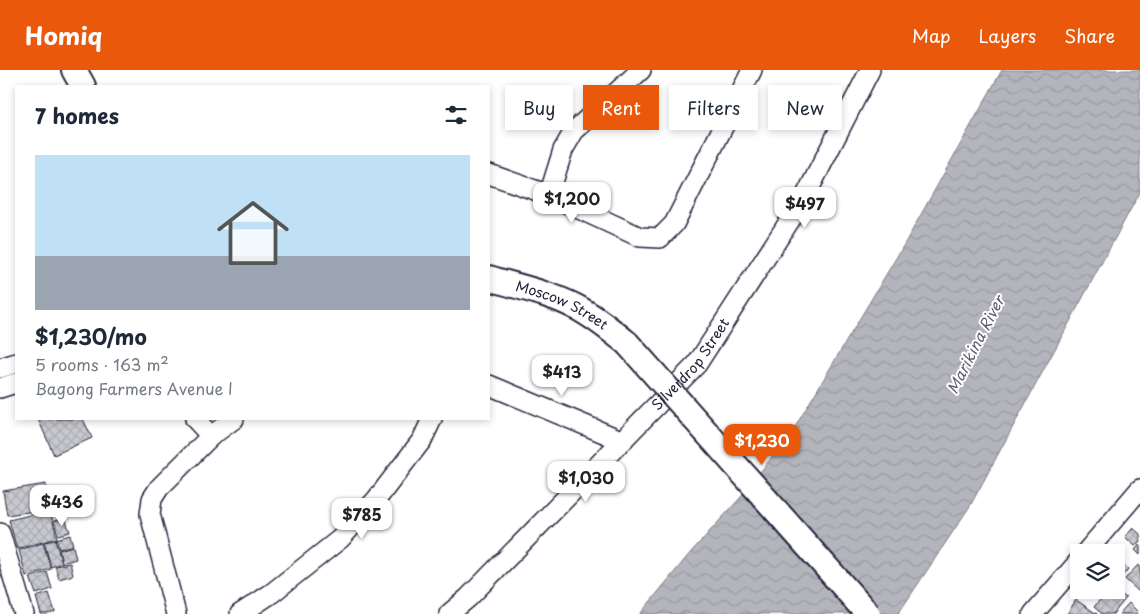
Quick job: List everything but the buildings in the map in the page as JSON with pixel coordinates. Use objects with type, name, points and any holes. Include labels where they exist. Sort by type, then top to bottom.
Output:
[{"type":"street","points":[[74,70],[82,85]]},
{"type":"street","points":[[549,195],[563,150],[574,131],[641,70]]},
{"type":"street","points":[[490,174],[549,195],[640,237],[660,238],[674,224],[752,70]]},
{"type":"street","name":"Silverdrop Street","points":[[449,614],[468,598],[697,364],[805,197],[870,70]]},
{"type":"street","name":"Moscow Street","points":[[490,278],[537,292],[576,307],[610,329],[627,343],[868,614]]},
{"type":"street","points":[[0,368],[15,363]]},
{"type":"street","points":[[0,388],[15,383]]},
{"type":"street","points":[[490,385],[623,441]]},
{"type":"street","points":[[197,420],[212,436]]},
{"type":"street","points":[[176,614],[150,514],[152,498],[159,488],[212,436],[233,420]]},
{"type":"street","points":[[240,614],[272,593],[340,539],[376,500],[422,440],[432,420]]},
{"type":"street","points":[[1093,544],[1140,488]]},
{"type":"street","points":[[0,533],[24,614]]},
{"type":"street","points":[[1033,614],[1070,571]]},
{"type":"water","name":"Marikina River","points":[[1002,70],[1140,70],[1140,192],[970,506],[898,614],[640,614],[691,552],[741,497],[795,427],[905,243]]}]
